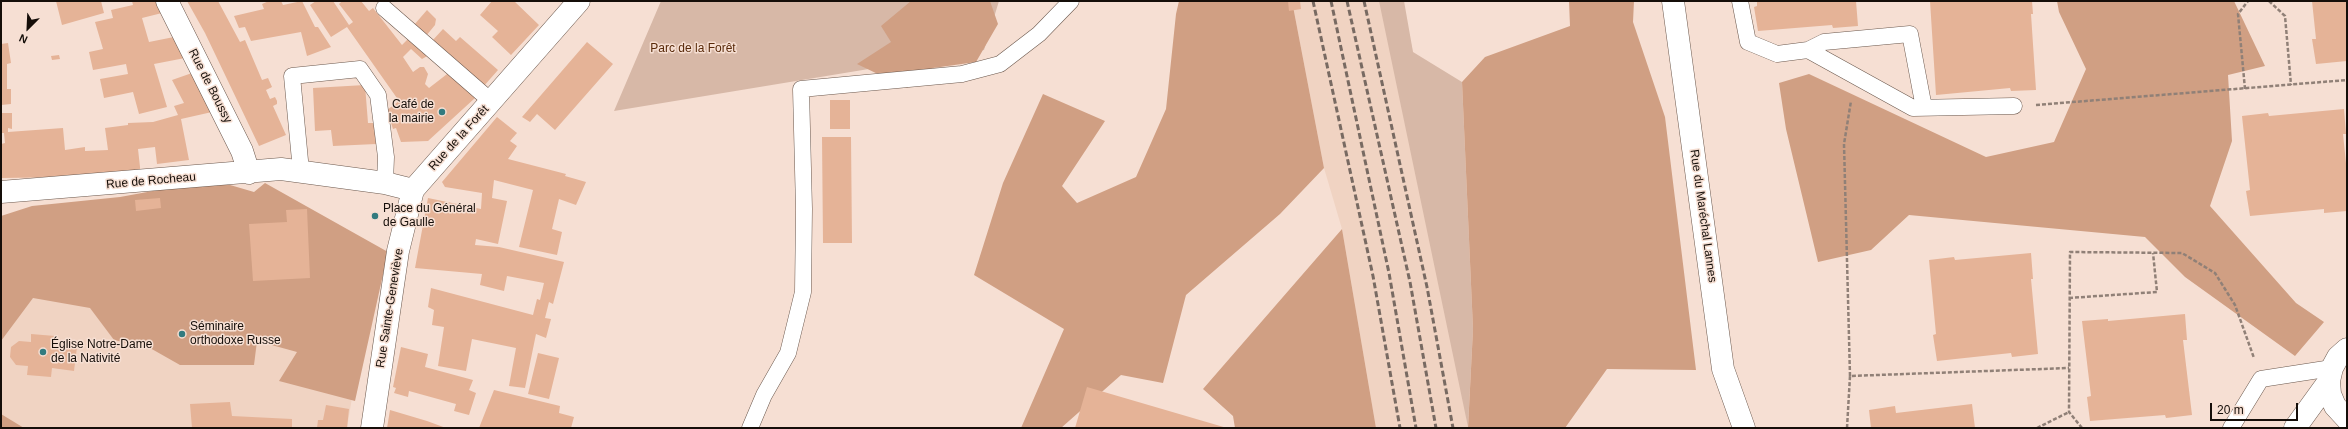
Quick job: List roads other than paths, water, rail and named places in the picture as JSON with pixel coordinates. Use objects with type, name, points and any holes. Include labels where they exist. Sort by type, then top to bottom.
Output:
[{"type":"street","name":"Rue de Boussy","points":[[167,1],[242,151],[249,173]]},
{"type":"street","name":"Rue de la Forêt","points":[[413,190],[492,102],[579,1]]},
{"type":"street","name":"Rue du Maréchal Lannes","points":[[1673,1],[1723,369],[1744,428]]},
{"type":"street","name":"Rue de Rocheau","points":[[1,192],[249,173],[281,169],[301,171]]},
{"type":"street","points":[[301,171],[385,183],[413,190]]},
{"type":"street","name":"Rue Sainte-Geneviève","points":[[372,428],[398,251],[413,190]]},
{"type":"street","points":[[2295,428],[2331,374],[2338,357],[2347,349]]},
{"type":"street","points":[[2331,374],[2330,394],[2335,406],[2347,419]]},
{"type":"lane","points":[[750,428],[764,395],[788,353],[803,292],[804,209],[801,89],[962,74],[1000,64],[1039,34],[1070,1]]},
{"type":"lane","points":[[1740,1],[1748,42],[1777,54],[1808,50],[1824,42],[1910,34],[1924,108]]},
{"type":"lane","points":[[384,8],[492,102]]},
{"type":"lane","points":[[1808,50],[1913,108],[2014,106]]},
{"type":"lane","points":[[301,171],[292,76],[360,68],[378,95],[386,157],[385,183]]},
{"type":"lane","points":[[2231,428],[2261,379],[2331,374]]},
{"type":"railway","points":[[1313,1],[1373,276],[1400,428]]},
{"type":"railway","points":[[1331,1],[1389,273],[1416,428]]},
{"type":"railway","points":[[1347,1],[1410,282],[1436,428]]},
{"type":"railway","points":[[1364,1],[1427,287],[1453,428]]},
{"type":"place","name":"Café de la mairie","points":[[442,112]]},
{"type":"place","name":"Place du Général de Gaulle","points":[[375,216]]},
{"type":"place","name":"Séminaire orthodoxe Russe","points":[[182,334]]},
{"type":"place","name":"Église Notre-Dame de la Nativité","points":[[43,352]]},
{"type":"park label","name":"Parc de la Forêt","points":[[693,49]]}]
